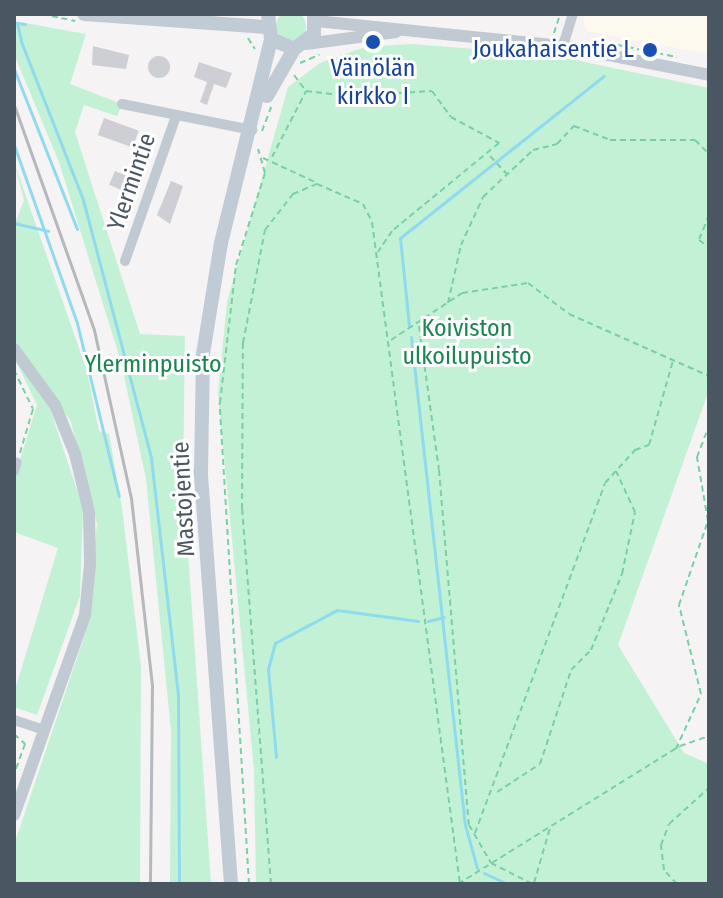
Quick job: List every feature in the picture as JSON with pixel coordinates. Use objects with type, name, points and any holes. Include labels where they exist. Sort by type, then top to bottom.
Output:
[{"type":"main road","points":[[175,20],[223,14]]},
{"type":"main road","points":[[83,18],[175,20],[268,27],[300,46]]},
{"type":"main road","name":"Mastojentie","points":[[254,124],[315,18]]},
{"type":"main road","name":"Mastojentie","points":[[231,884],[201,471],[203,354],[221,243],[269,60],[268,27]]},
{"type":"street","points":[[563,46],[573,14]]},
{"type":"street","points":[[315,18],[563,46],[709,75]]},
{"type":"street","points":[[300,46],[423,30]]},
{"type":"street","name":"Ylermintie","points":[[122,104],[176,116],[254,124]]},
{"type":"street","name":"Ylermintie","points":[[125,261],[176,116]]},
{"type":"street","points":[[14,349],[55,405],[89,512],[85,615],[14,815]]},
{"type":"street","points":[[14,720],[44,730]]},
{"type":"path","points":[[42,14],[83,18]]},
{"type":"path","points":[[553,34],[560,14]]},
{"type":"path","points":[[235,35],[250,39],[269,60]]},
{"type":"path","points":[[285,75],[291,67],[331,47]]},
{"type":"path","points":[[291,67],[306,91]]},
{"type":"path","points":[[306,91],[432,91],[451,117],[499,143],[490,156],[392,231],[377,253]]},
{"type":"path","points":[[272,157],[306,91]]},
{"type":"path","points":[[249,884],[220,403],[236,265],[265,173],[257,147],[275,97]]},
{"type":"path","points":[[448,303],[476,210],[533,150],[557,144],[580,124],[610,140],[695,140],[709,154]]},
{"type":"path","points":[[490,156],[509,177]]},
{"type":"path","points":[[261,159],[272,157],[317,184],[363,204],[377,253],[459,884],[676,749],[709,736]]},
{"type":"path","points":[[271,884],[242,509],[243,343],[265,230],[293,194],[317,184]]},
{"type":"path","points":[[709,215],[699,240],[709,247]]},
{"type":"path","points":[[390,340],[419,326],[448,303],[499,282],[528,283],[569,314],[709,376]]},
{"type":"path","points":[[419,326],[475,834],[491,863],[534,884],[551,827]]},
{"type":"path","points":[[475,834],[496,792],[605,483],[649,445],[673,361]]},
{"type":"path","points":[[14,370],[33,409],[16,466]]},
{"type":"path","points":[[676,749],[701,694],[679,605],[708,521],[697,457],[709,425]]},
{"type":"path","points":[[496,792],[540,764],[571,670],[591,650],[622,574],[635,512],[616,471]]},
{"type":"path","points":[[14,734],[25,744],[14,775]]},
{"type":"path","points":[[677,884],[664,870],[661,845],[669,824],[709,788]]},
{"type":"shaded area","points":[[582,14],[709,14],[709,48],[707,54],[586,31]]},
{"type":"green space","points":[[291,11],[302,15],[306,26],[302,37],[291,41],[280,37],[276,26],[280,15]]},
{"type":"green space","name":"Ylerminpuisto","points":[[14,21],[86,34],[70,84],[122,104],[117,116],[84,105],[75,132],[140,334],[185,336],[183,480],[211,884],[170,884],[171,731],[146,479],[121,362],[59,162],[14,54]]},
{"type":"green space","name":"Koiviston ulkoilupuisto","points":[[411,44],[551,55],[709,88],[709,390],[618,645],[684,753],[709,764],[709,884],[256,884],[254,770],[218,393],[227,302],[288,87],[320,63],[365,47]]},
{"type":"green space","points":[[14,162],[87,371],[99,431],[109,434],[122,508],[141,666],[140,884],[14,884],[14,845],[85,634],[97,524],[71,422],[14,339],[14,226],[24,200]]},
{"type":"green space","points":[[14,357],[49,406],[83,508],[80,596],[37,715],[14,707],[14,693],[58,548],[14,532],[14,479],[37,405]]},
{"type":"building","points":[[93,46],[129,55],[126,69],[92,65]]},
{"type":"building","points":[[159,56],[167,59],[170,67],[167,75],[159,78],[151,75],[148,67],[151,59]]},
{"type":"building","points":[[199,62],[232,73],[226,88],[214,84],[207,105],[200,102],[207,82],[194,77]]},
{"type":"building","points":[[104,118],[139,131],[133,148],[98,135]]},
{"type":"building","points":[[115,171],[138,181],[132,195],[109,185]]},
{"type":"building","points":[[171,181],[183,186],[170,224],[157,215]]},
{"type":"waterway","points":[[25,24],[17,23],[22,44],[83,200],[151,458],[178,694],[179,884]]},
{"type":"waterway","points":[[14,69],[77,229]]},
{"type":"waterway","points":[[409,326],[400,238],[604,76]]},
{"type":"waterway","points":[[14,145],[77,323],[119,496]]},
{"type":"waterway","points":[[14,223],[48,231]]},
{"type":"waterway","points":[[411,337],[465,825],[477,868]]},
{"type":"waterway","points":[[276,757],[268,669],[275,643],[337,610],[418,621]]},
{"type":"waterway","points":[[428,621],[444,617]]},
{"type":"waterway","points":[[484,873],[508,884]]},
{"type":"railway","points":[[14,105],[94,330],[131,498],[152,686],[150,884]]},
{"type":"place","name":"Väinölän kirkko I","points":[[373,42]]},
{"type":"place","name":"Joukahaisentie L","points":[[650,50]]}]
